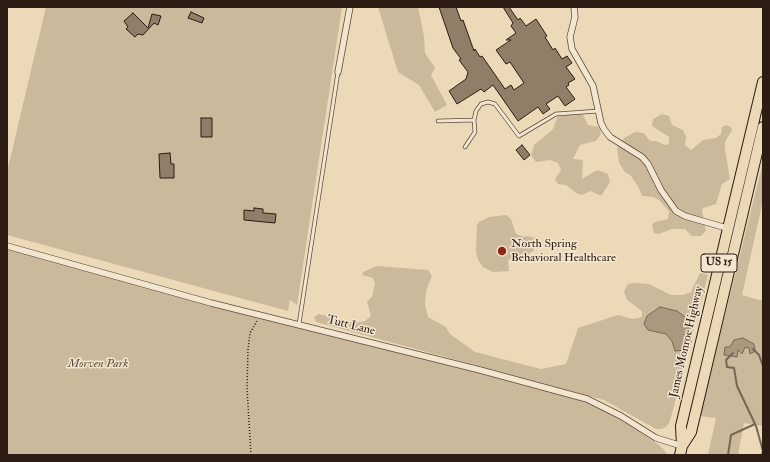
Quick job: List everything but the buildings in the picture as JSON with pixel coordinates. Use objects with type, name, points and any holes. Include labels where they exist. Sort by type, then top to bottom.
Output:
[{"type":"highway","name":"James Monroe Highway","points":[[681,450],[681,426],[763,82]]},
{"type":"highway","name":"James Monroe Highway","points":[[681,450],[691,432],[763,127]]},
{"type":"street","points":[[338,72],[350,7]]},
{"type":"street","points":[[574,7],[575,17],[570,38],[572,49],[594,86],[601,123],[610,137],[645,160],[661,190],[676,211],[685,216],[738,231]]},
{"type":"street","name":"Tutt Lane","points":[[7,246],[197,300],[480,370],[586,399],[621,416],[656,438],[681,450]]},
{"type":"lane","points":[[299,324],[338,72]]},
{"type":"lane","points":[[465,147],[475,132],[474,120],[476,111],[481,104],[488,102],[495,104],[519,136],[556,114],[599,111]]},
{"type":"lane","points":[[438,121],[474,120]]},
{"type":"path","points":[[251,455],[247,388],[248,350],[250,333],[261,315]]},
{"type":"green space","points":[[46,7],[342,7],[297,305],[290,300],[288,311],[7,235],[7,172]]},
{"type":"green space","points":[[378,7],[418,7],[424,36],[425,53],[435,68],[431,75],[447,105],[435,112],[419,85],[398,72]]},
{"type":"green space","points":[[580,113],[583,115],[588,125],[599,127],[601,134],[596,141],[580,145],[573,159],[583,160],[582,179],[597,170],[608,174],[610,182],[602,195],[591,191],[582,195],[576,193],[566,185],[558,184],[555,179],[561,170],[558,163],[550,160],[536,162],[531,155],[534,145],[553,129],[558,116]]},
{"type":"green space","points":[[662,114],[669,116],[672,125],[683,130],[686,137],[685,145],[691,150],[703,140],[716,138],[721,134],[722,127],[726,125],[731,127],[732,130],[725,142],[730,179],[722,184],[716,204],[703,208],[702,211],[706,231],[701,236],[692,236],[685,229],[672,229],[658,234],[654,233],[652,225],[655,222],[668,219],[669,211],[659,200],[653,197],[642,196],[639,188],[631,176],[625,172],[619,163],[617,148],[624,138],[635,132],[644,133],[649,140],[665,145],[669,144],[669,137],[652,126],[653,119]]},
{"type":"green space","points":[[763,162],[763,200],[742,295],[763,301],[763,426],[744,423],[738,455],[708,455],[716,418],[700,416]]},
{"type":"green space","points":[[506,215],[511,219],[516,234],[524,237],[527,236],[535,238],[536,245],[533,251],[526,256],[515,256],[508,260],[509,271],[493,272],[483,267],[478,260],[476,251],[477,225],[479,222],[489,217]]},
{"type":"green space","name":"Morven Park","points":[[7,249],[47,257],[589,399],[659,445],[667,455],[7,455]]},
{"type":"green space","points":[[377,266],[428,270],[432,276],[426,291],[425,305],[428,317],[446,327],[450,334],[475,352],[541,369],[566,364],[578,328],[618,315],[633,319],[642,317],[642,311],[627,300],[624,291],[628,284],[649,284],[671,295],[683,295],[691,292],[700,273],[708,275],[670,421],[667,426],[662,429],[656,429],[604,400],[316,322],[314,317],[319,314],[356,323],[365,321],[371,316],[367,301],[372,297],[375,283],[373,278],[362,275],[363,272]]},
{"type":"shaded area","points":[[660,307],[677,311],[688,319],[691,342],[687,350],[675,351],[672,341],[666,334],[648,330],[644,324],[647,316]]},
{"type":"shaded area","points":[[743,338],[754,344],[755,351],[750,354],[749,348],[745,347],[742,354],[738,350],[737,357],[724,355],[725,347],[730,347],[734,340]]},
{"type":"waterway","points":[[753,349],[759,355],[763,366]]},
{"type":"waterway","points":[[733,353],[726,360],[727,367],[734,368],[737,386],[756,426],[763,451],[762,455]]},
{"type":"waterway","points":[[728,455],[731,435],[755,424]]},
{"type":"place","name":"North Spring Behavioral Healthcare","points":[[502,251]]}]
